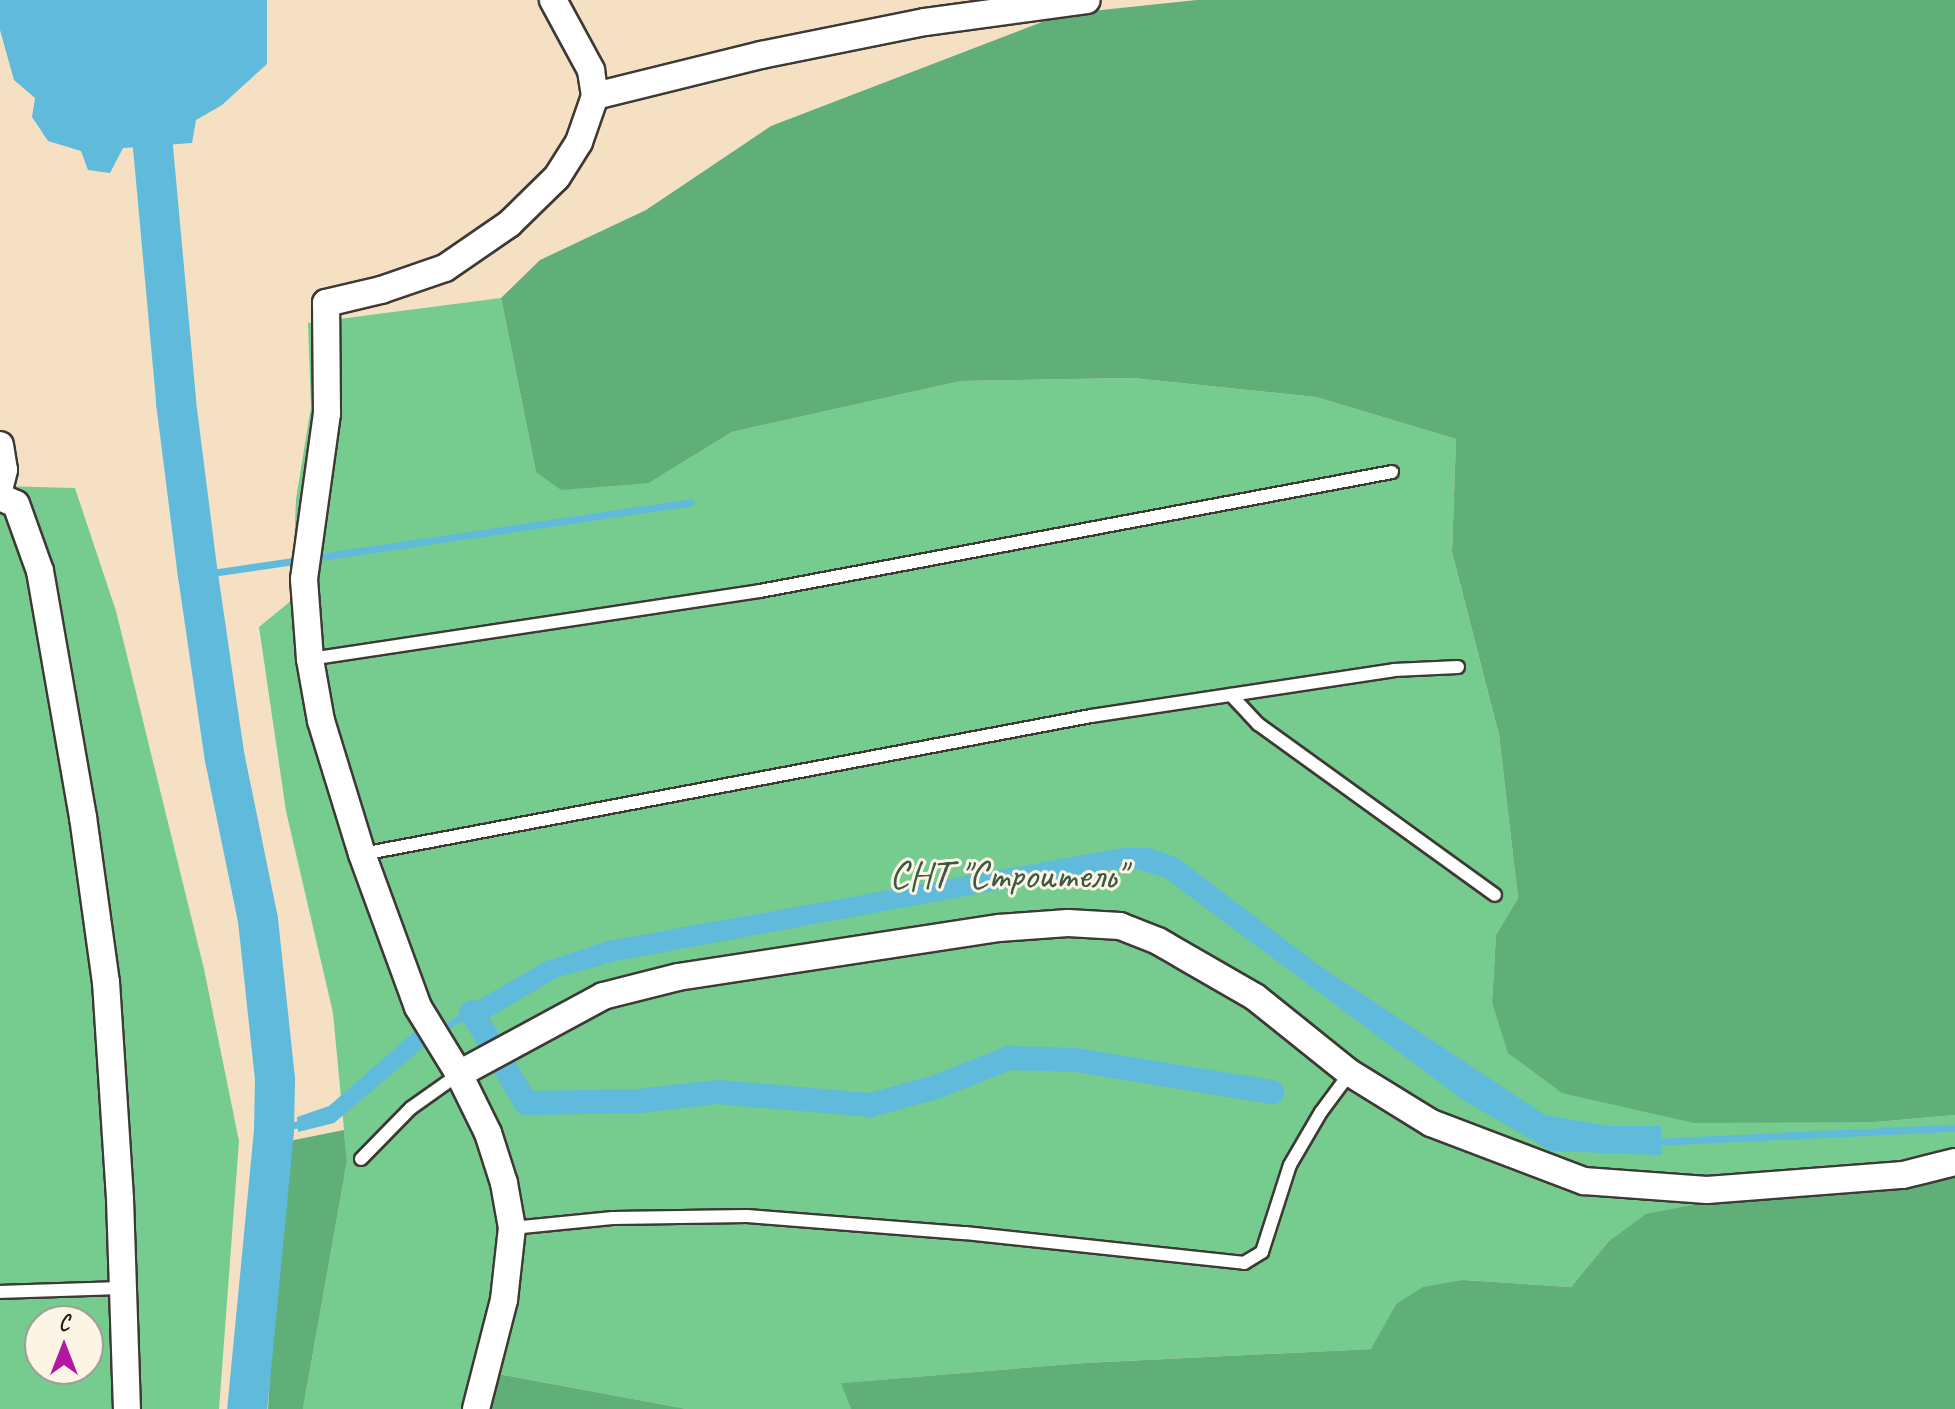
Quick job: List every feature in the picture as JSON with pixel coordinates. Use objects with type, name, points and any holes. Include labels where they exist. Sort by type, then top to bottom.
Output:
[{"type":"street","points":[[476,1409],[504,1300],[512,1228],[504,1183],[488,1133],[459,1074],[418,1007],[362,854],[321,721],[310,659],[304,579],[327,413],[326,303],[381,290],[445,268],[509,224],[557,177],[579,142],[595,96],[591,70],[553,0]]},
{"type":"street","points":[[595,96],[761,55],[925,22],[1087,0]]},
{"type":"street","points":[[0,445],[4,470],[0,486]]},
{"type":"street","points":[[0,497],[16,504],[40,571],[83,817],[106,982],[127,1409]]},
{"type":"street","points":[[459,1074],[603,996],[648,985],[999,928],[1068,923],[1120,926],[1158,941],[1255,997],[1350,1073],[1431,1123],[1584,1181],[1707,1190],[1903,1175],[1955,1162]]},
{"type":"lane","points":[[310,659],[760,591],[1392,472]]},
{"type":"lane","points":[[362,854],[1075,719],[1394,670],[1458,667]]},
{"type":"lane","points":[[1231,695],[1258,724],[1495,895]]},
{"type":"lane","points":[[512,1228],[613,1218],[747,1216],[965,1233],[1244,1263],[1262,1252],[1290,1165],[1321,1112],[1350,1073]]},
{"type":"lane","points":[[361,1159],[411,1108],[459,1074]]},
{"type":"lane","points":[[0,1292],[123,1288]]},
{"type":"green space","points":[[1197,0],[1955,0],[1955,1115],[1876,1122],[1694,1123],[1562,1093],[1508,1053],[1492,1002],[1496,935],[1518,898],[1499,735],[1452,552],[1456,439],[1316,397],[1133,378],[961,381],[732,432],[649,483],[561,490],[536,472],[501,298],[540,260],[646,210],[771,126],[1063,14]]},
{"type":"green space","name":"СНТ \"Строитель\"","points":[[501,298],[536,472],[649,483],[732,432],[961,381],[1133,378],[1316,397],[1456,439],[1452,552],[1499,735],[1518,898],[1496,935],[1492,1002],[1876,1122],[1955,1115],[1955,1173],[1902,1189],[1697,1204],[1608,1242],[1571,1287],[1463,1280],[1396,1304],[1372,1349],[1084,1363],[842,1383],[851,1409],[687,1409],[498,1374],[486,1409],[303,1409],[347,1161],[333,1013],[286,811],[259,627],[292,600],[296,499],[311,407],[308,323]]},
{"type":"green space","points":[[0,486],[75,488],[116,611],[204,969],[239,1141],[219,1409],[0,1409]]},
{"type":"green space","points":[[344,1130],[347,1161],[303,1409],[268,1409],[283,1151],[294,1140]]},
{"type":"green space","points":[[1955,1173],[1955,1409],[851,1409],[841,1383],[1084,1363],[1371,1349],[1396,1304],[1423,1287],[1463,1280],[1571,1287],[1608,1242],[1646,1214],[1697,1204],[1902,1189]]},
{"type":"green space","points":[[498,1374],[687,1409],[486,1409]]},
{"type":"water","points":[[0,0],[267,0],[267,64],[222,105],[196,120],[192,143],[123,148],[110,173],[88,170],[81,151],[48,141],[32,117],[35,98],[14,80],[0,30]]},
{"type":"water","points":[[1122,848],[1150,848],[1178,858],[1317,964],[1545,1115],[1609,1126],[1661,1126],[1662,1155],[1551,1151],[1463,1100],[1164,877],[1136,869],[1105,870],[616,961],[558,977],[470,1029],[458,1012],[544,962],[608,941]]},
{"type":"water","points":[[415,1031],[424,1047],[334,1123],[298,1132],[297,1117],[329,1106]]},
{"type":"waterway","points":[[133,0],[153,147],[176,402],[198,575],[225,759],[258,920],[275,1080],[274,1131],[247,1409]]},
{"type":"waterway","points":[[313,558],[691,502]]},
{"type":"waterway","points":[[198,575],[301,560]]},
{"type":"waterway","points":[[472,1012],[526,1103],[639,1101],[718,1092],[871,1105],[936,1087],[1009,1058],[1076,1060],[1272,1092]]},
{"type":"waterway","points":[[439,1030],[470,1013]]},
{"type":"waterway","points":[[274,1131],[305,1122]]},
{"type":"waterway","points":[[1653,1142],[1955,1128]]}]
